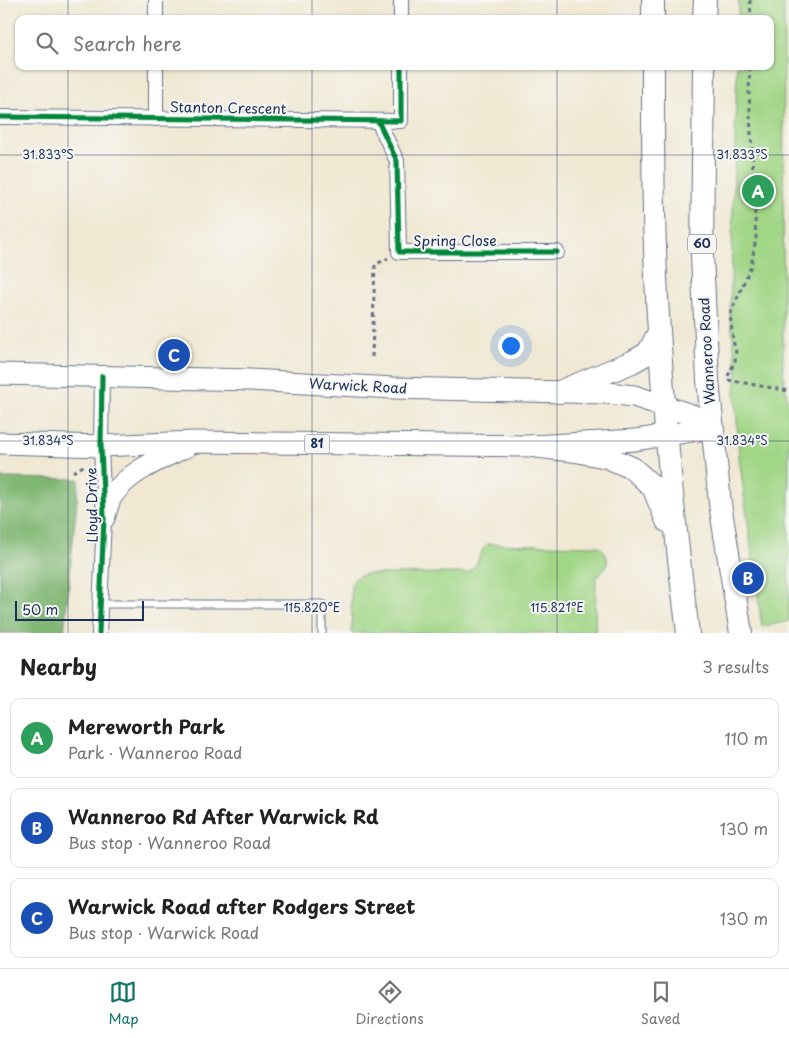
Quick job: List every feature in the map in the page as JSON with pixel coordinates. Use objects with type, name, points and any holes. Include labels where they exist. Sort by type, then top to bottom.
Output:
[{"type":"highway","points":[[653,0],[653,15]]},
{"type":"highway","points":[[704,15],[705,0]]},
{"type":"highway","points":[[653,70],[658,332],[676,540],[688,633]]},
{"type":"highway","name":"Wanneroo Road","points":[[704,70],[702,256],[708,380],[720,504],[741,633]]},
{"type":"highway","points":[[559,392],[632,362],[648,353],[658,332]]},
{"type":"highway","points":[[533,446],[607,457],[632,468],[653,487],[676,540]]},
{"type":"main road","name":"Warwick Road","points":[[0,374],[250,380],[393,388],[607,393],[634,396],[712,425]]},
{"type":"main road","name":"81","points":[[0,444],[101,446],[194,442],[533,446],[635,440],[667,436],[712,425]]},
{"type":"main road","points":[[104,518],[111,497],[124,482],[139,470],[194,442]]},
{"type":"street","points":[[156,0],[156,15]]},
{"type":"street","points":[[402,0],[402,15]]},
{"type":"street","points":[[156,70],[156,119]]},
{"type":"street","name":"Stanton Crescent","points":[[0,117],[402,121],[402,70]]},
{"type":"street","name":"Spring Close","points":[[378,121],[397,160],[399,252],[557,252]]},
{"type":"street","name":"Lloyd Drive","points":[[99,633],[104,518],[101,446],[102,376]]},
{"type":"lane","points":[[101,604],[322,604],[322,633]]},
{"type":"path","points":[[750,0],[751,15]]},
{"type":"path","points":[[750,70],[756,238],[751,266],[730,315],[736,352],[735,361],[726,380],[789,391]]},
{"type":"path","points":[[372,357],[375,265],[399,252]]},
{"type":"green space","points":[[739,0],[784,0],[783,370],[789,413],[789,621],[762,627],[739,457],[735,392],[737,371],[730,315],[737,70],[774,70],[774,15],[738,15]]},
{"type":"green space","points":[[0,478],[79,479],[64,633],[0,633]]},
{"type":"green space","points":[[488,544],[599,546],[606,555],[607,563],[604,570],[596,577],[595,633],[352,633],[351,585],[356,577],[365,574],[467,573],[474,567],[484,547]]},
{"type":"cycle path","points":[[0,117],[401,121],[401,70]]},
{"type":"cycle path","points":[[378,121],[397,161],[399,252],[557,252]]},
{"type":"cycle path","points":[[99,633],[104,518],[101,446],[102,376]]},
{"type":"place","name":"Mereworth Park","points":[[758,191]]},
{"type":"place","name":"Warwick Road after Rodgers Street","points":[[174,355]]},
{"type":"place","name":"Wanneroo Rd After Warwick Rd","points":[[748,578]]}]
